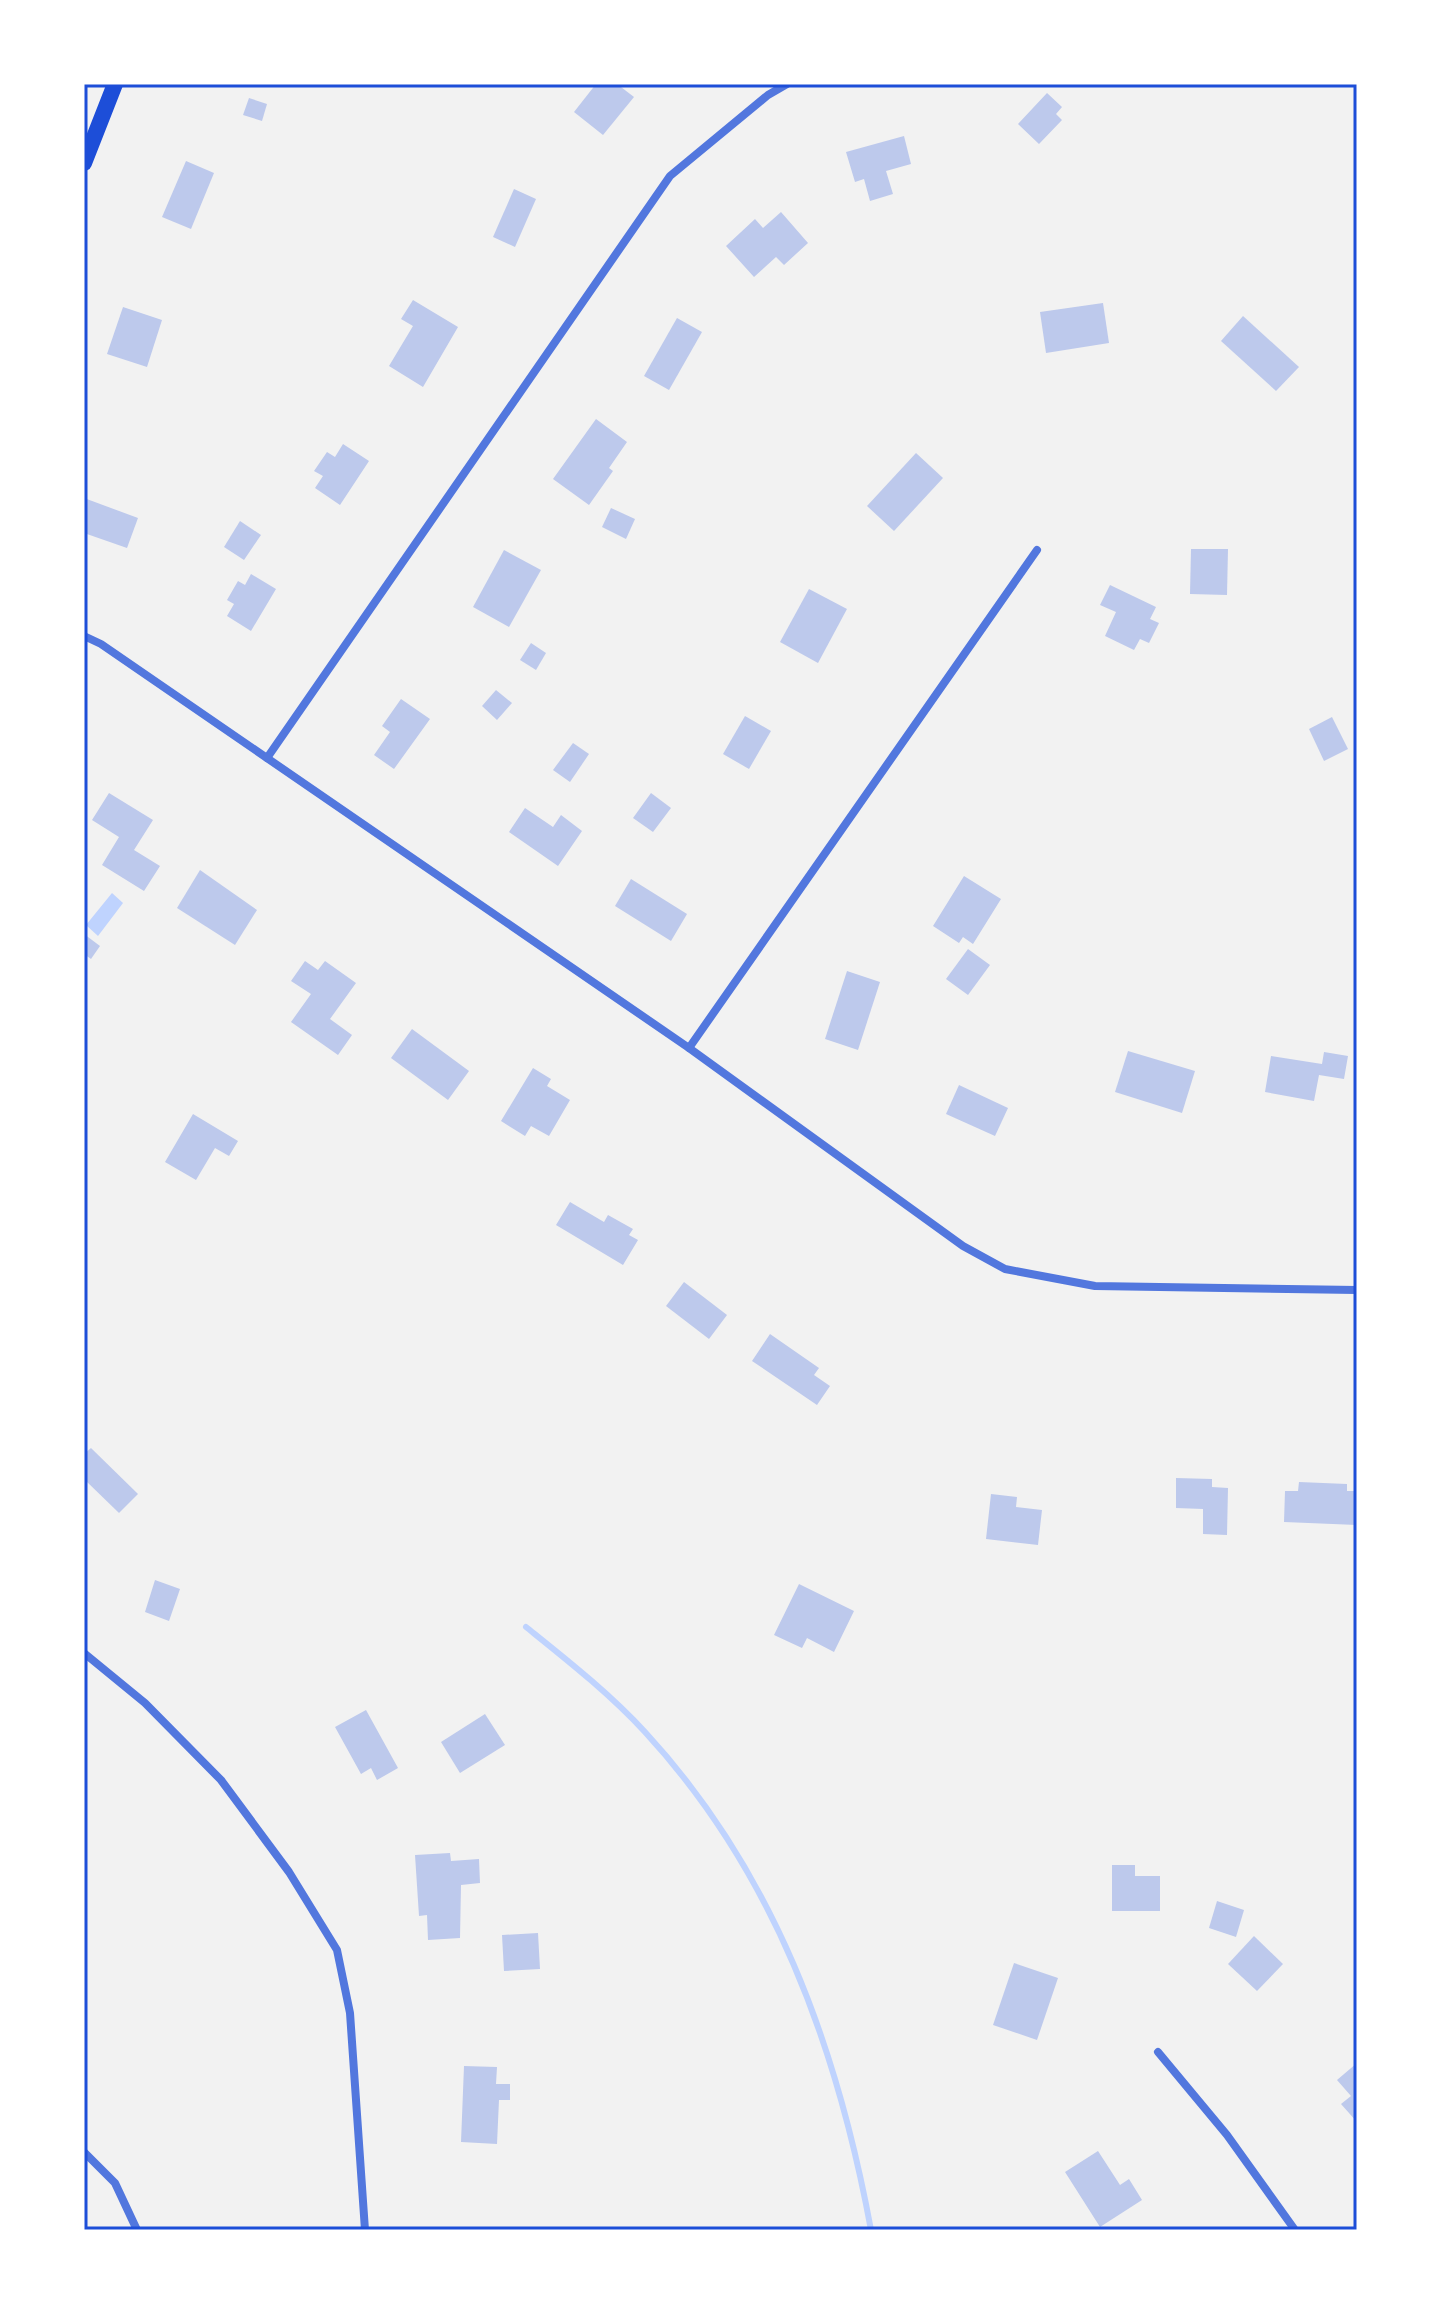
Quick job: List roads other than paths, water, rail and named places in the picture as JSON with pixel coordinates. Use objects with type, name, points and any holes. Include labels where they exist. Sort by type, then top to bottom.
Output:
[{"type":"main road","points":[[84,163],[115,84]]},
{"type":"street","points":[[267,758],[670,176],[768,95],[787,84]]},
{"type":"street","points":[[689,1048],[1037,550]]},
{"type":"street","points":[[84,636],[101,644],[689,1048],[963,1246],[1005,1269],[1095,1286],[1357,1290]]},
{"type":"street","points":[[84,1653],[145,1703],[221,1780],[289,1872],[337,1950],[350,2013],[365,2230]]},
{"type":"street","points":[[1158,2052],[1227,2135],[1295,2230]]},
{"type":"street","points":[[84,2152],[115,2183],[137,2230]]},
{"type":"water","points":[[112,893],[123,903],[98,936],[86,925]]},
{"type":"waterway","points":[[526,1627],[602,1690],[645,1732],[690,1786],[730,1843],[794,1964],[819,2028],[857,2162],[871,2230]]}]
